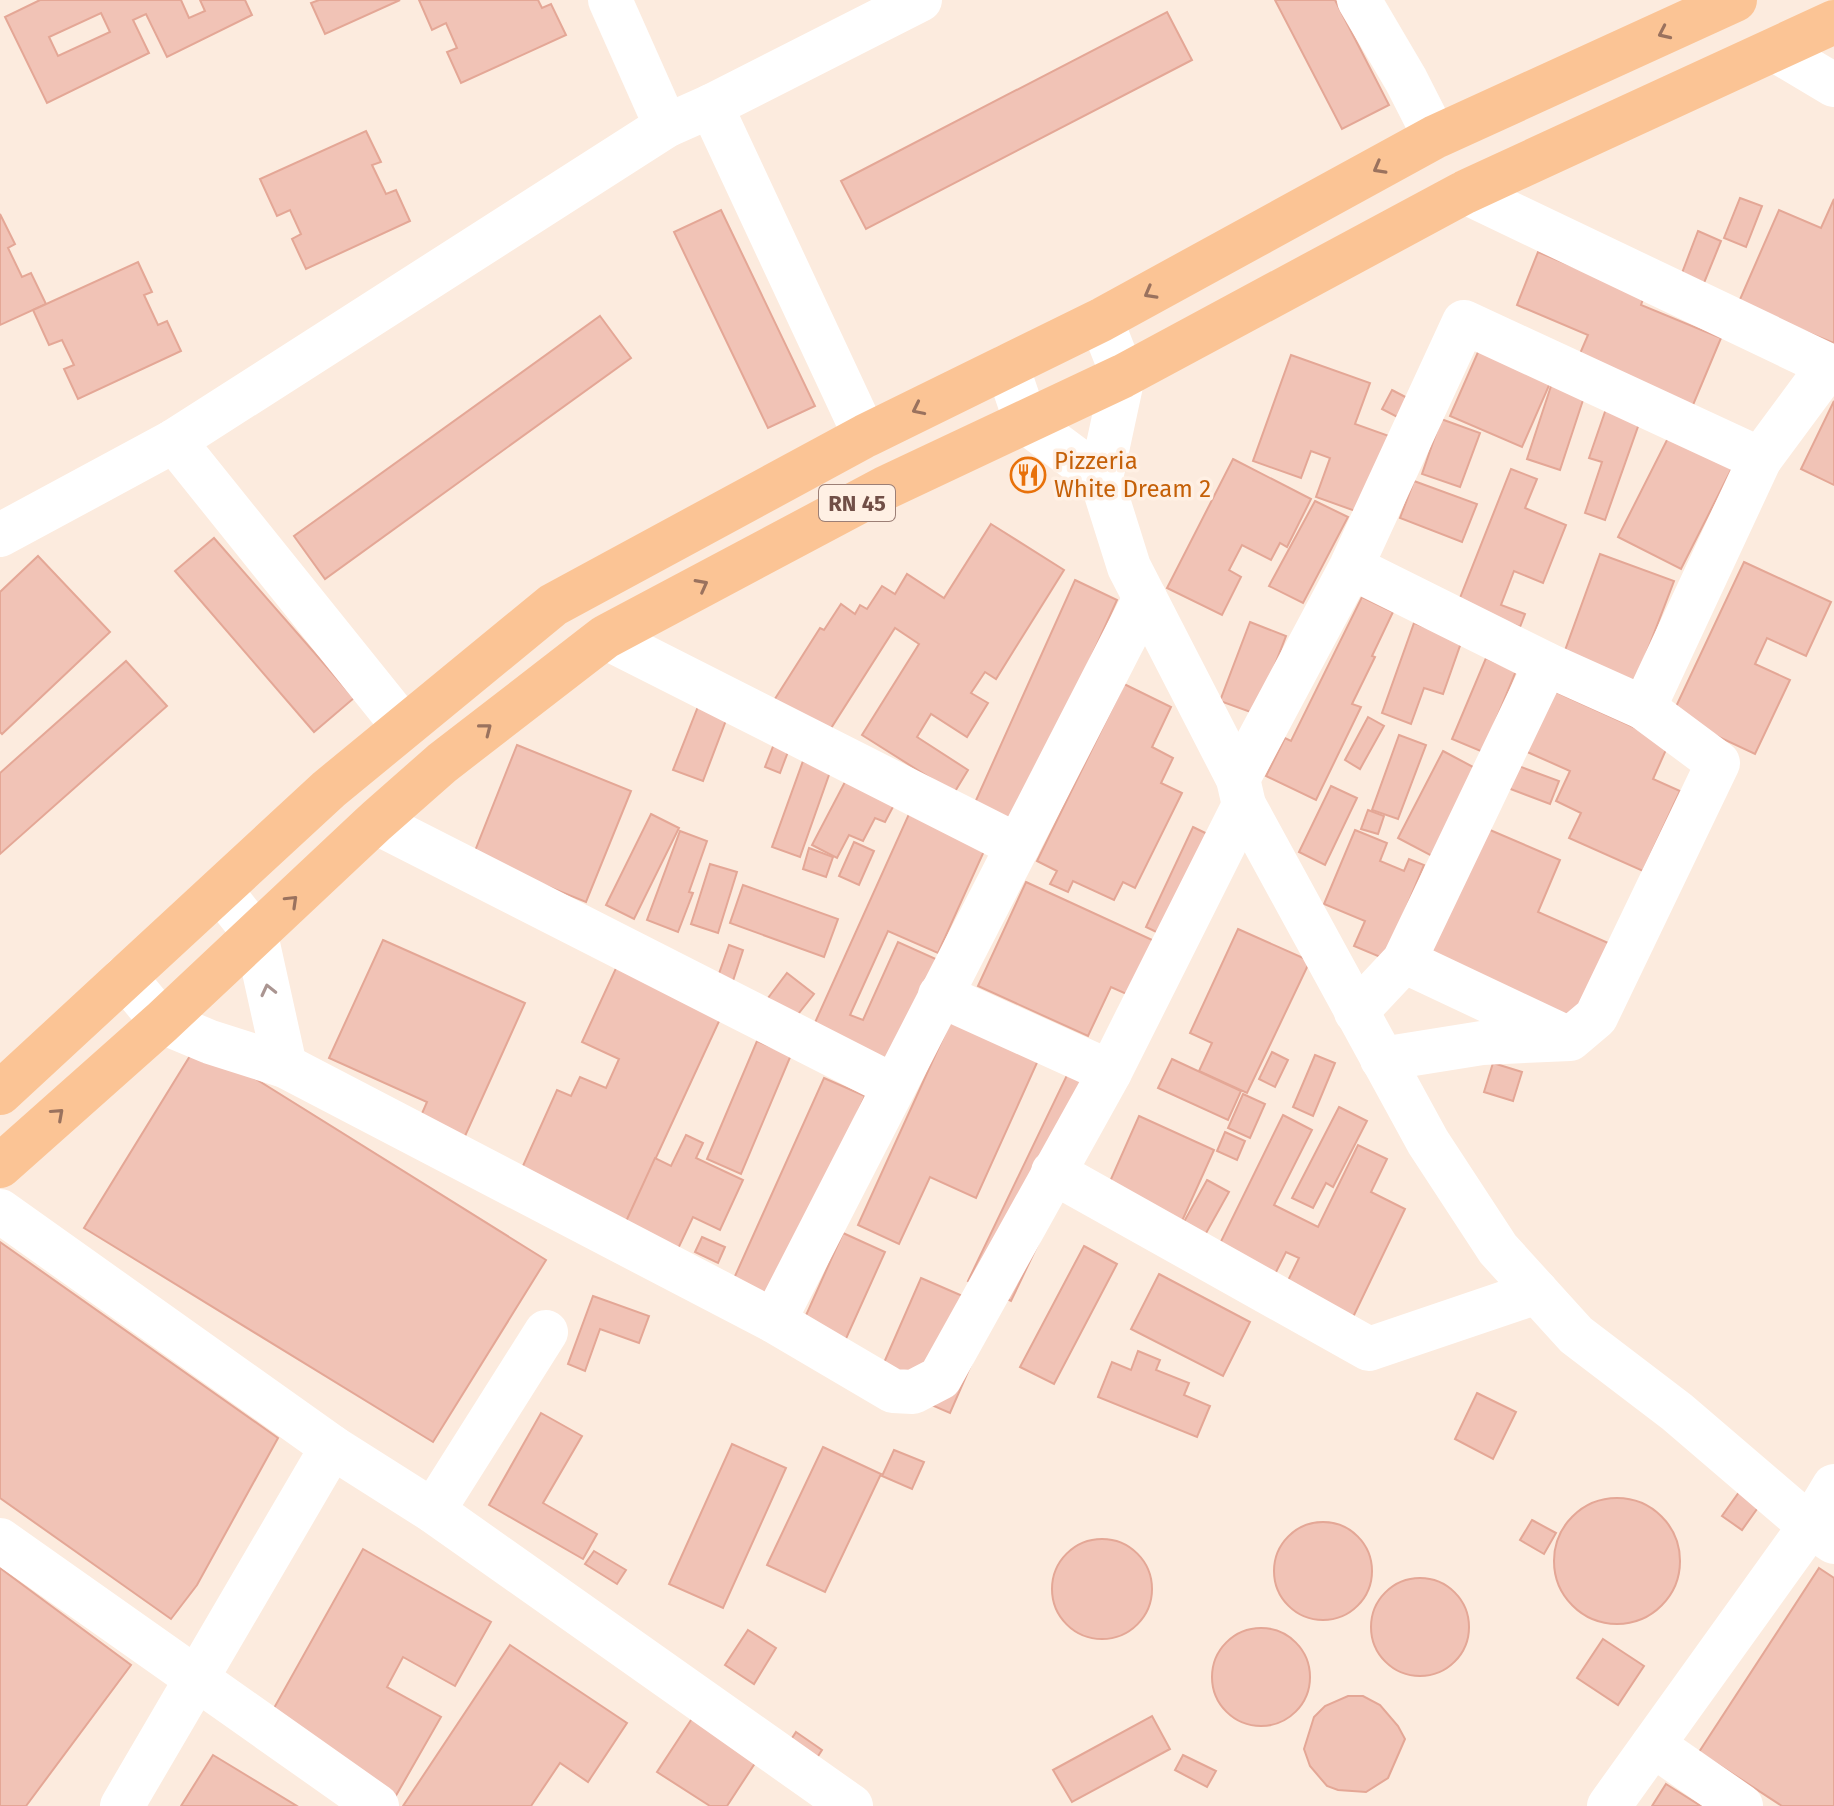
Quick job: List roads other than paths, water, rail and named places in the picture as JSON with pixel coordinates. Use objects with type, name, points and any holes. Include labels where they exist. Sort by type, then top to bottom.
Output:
[{"type":"main road","name":"RN 45","points":[[0,1093],[329,789],[553,605],[865,436],[1101,320],[1435,137],[1735,0]]},
{"type":"main road","name":"RN 45","points":[[0,1166],[162,1022],[442,763],[605,637],[885,488],[1123,376],[1465,192],[1834,22]]},
{"type":"street","points":[[610,0],[666,126]]},
{"type":"street","points":[[0,535],[174,441],[666,126],[920,0]]},
{"type":"street","points":[[1359,0],[1435,137]]},
{"type":"street","points":[[1775,50],[1834,85]]},
{"type":"street","points":[[711,106],[865,436]]},
{"type":"street","points":[[1465,192],[1831,368],[1760,459],[1644,708]]},
{"type":"street","points":[[1101,320],[1123,376],[1101,478],[1129,567],[1241,792],[1428,1142],[1498,1249],[1576,1335],[1677,1412],[1822,1534]]},
{"type":"street","points":[[125,977],[162,1022],[210,1042],[285,1066],[774,1321],[893,1391],[913,1392],[940,1378],[1110,1072],[1464,322],[1760,459]]},
{"type":"street","points":[[1007,366],[1026,422],[1101,478]]},
{"type":"street","points":[[174,441],[403,726]]},
{"type":"street","points":[[1351,567],[1546,664],[1644,708],[1718,763],[1596,1017],[1570,1039],[1482,1043],[1382,1059]]},
{"type":"street","points":[[774,1321],[1145,598]]},
{"type":"street","points":[[605,637],[1018,846]]},
{"type":"street","points":[[1356,1012],[1404,961],[1546,664]]},
{"type":"street","points":[[375,822],[894,1086]]},
{"type":"street","points":[[221,891],[256,935],[285,1066]]},
{"type":"street","points":[[1404,961],[1570,1039]]},
{"type":"street","points":[[940,995],[1110,1072]]},
{"type":"street","points":[[1053,1172],[1369,1349],[1537,1292]]},
{"type":"street","points":[[0,1211],[332,1447],[433,1511],[838,1802]]},
{"type":"street","points":[[433,1511],[546,1332]]},
{"type":"street","points":[[122,1806],[332,1447]]},
{"type":"street","points":[[1609,1806],[1653,1745],[1822,1534],[1834,1486]]},
{"type":"street","points":[[0,1540],[377,1806]]},
{"type":"street","points":[[1653,1745],[1741,1806]]},
{"type":"place","name":"Pizzeria White Dream 2","points":[[1028,475]]}]
